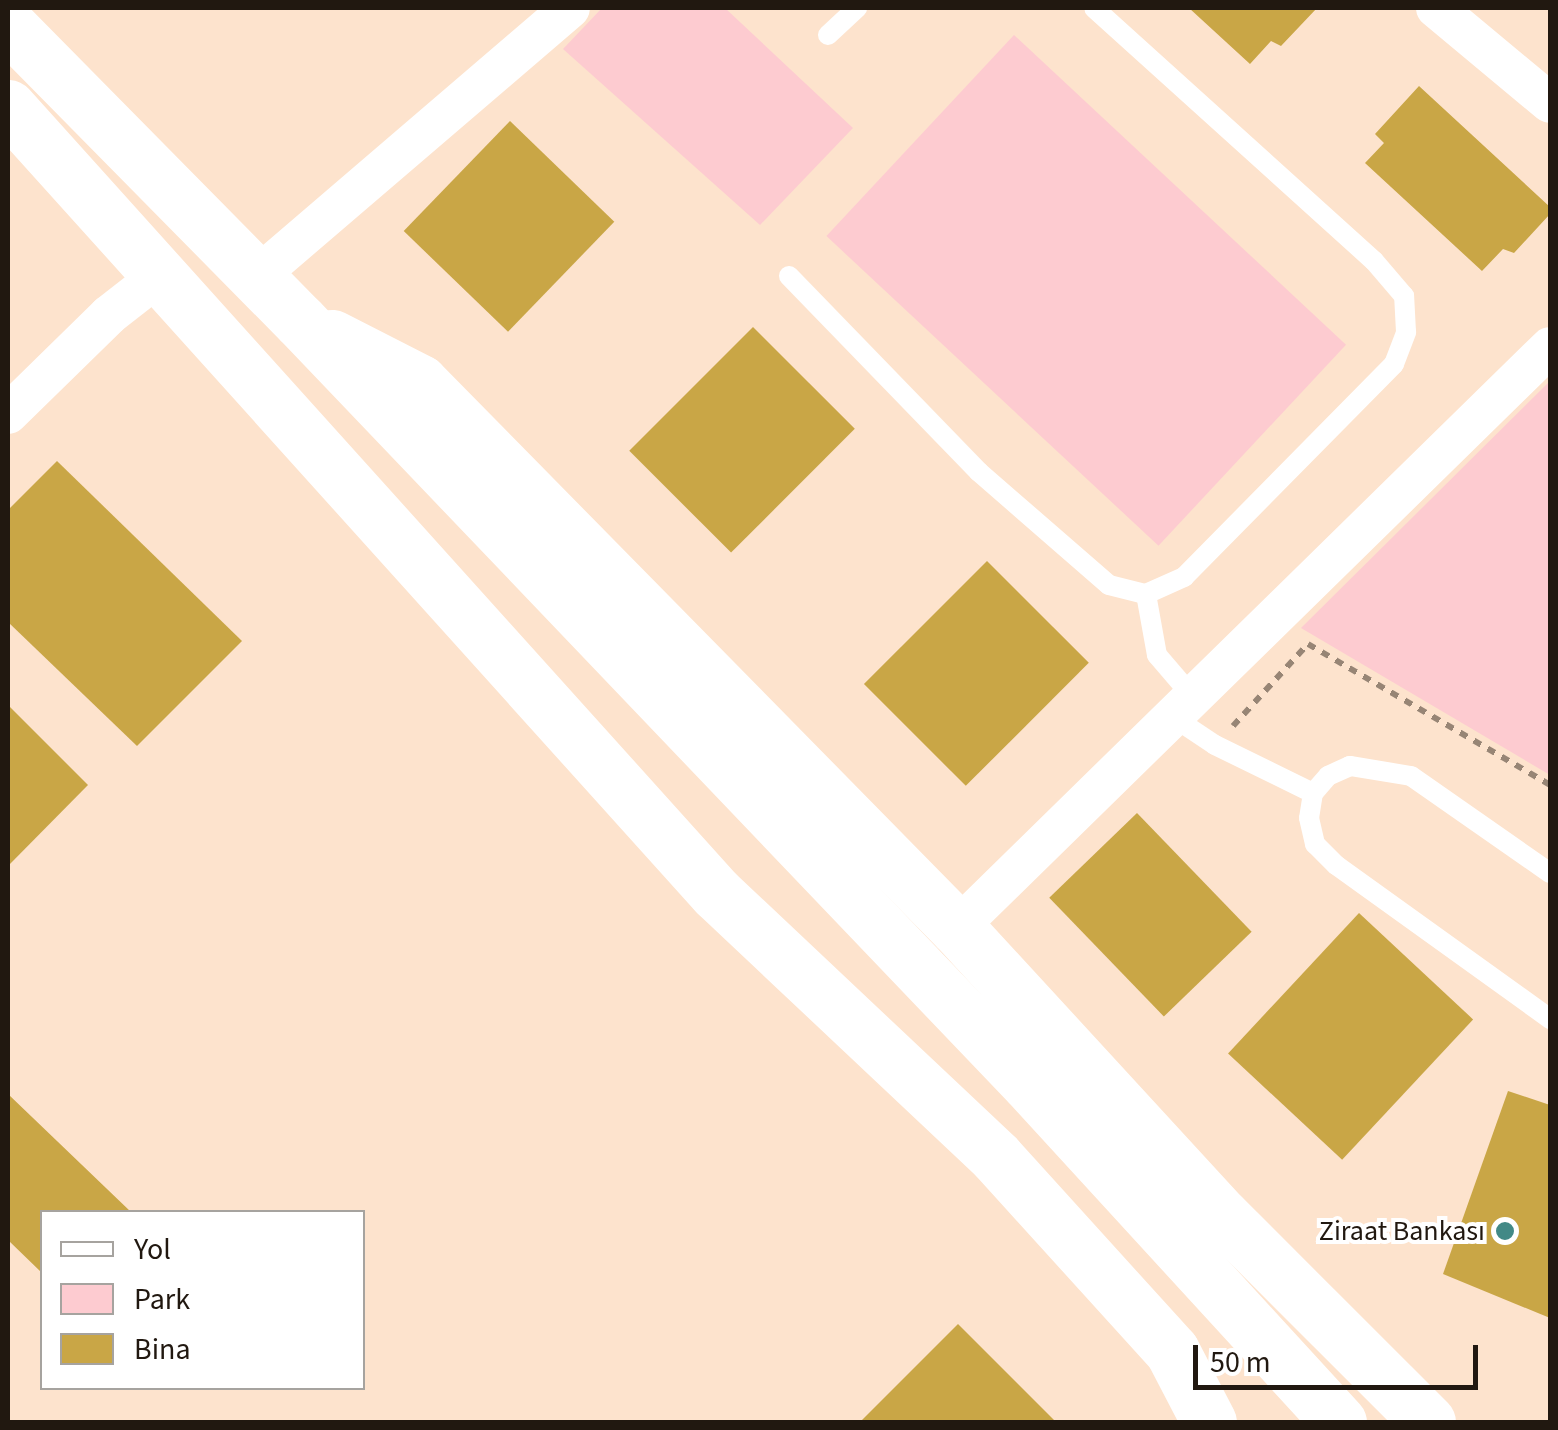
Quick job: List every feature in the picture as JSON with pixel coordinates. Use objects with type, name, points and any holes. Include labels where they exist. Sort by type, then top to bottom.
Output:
[{"type":"highway","points":[[8,25],[254,279],[300,321],[1029,1084],[1339,1422]]},
{"type":"highway","points":[[8,107],[716,893],[996,1157],[1172,1351],[1210,1422]]},
{"type":"highway","points":[[300,321],[420,382],[957,928],[1223,1217],[1428,1422]]},
{"type":"street","points":[[254,279],[570,8]]},
{"type":"street","points":[[1436,8],[1550,103]]},
{"type":"street","points":[[8,414],[109,315],[159,276]]},
{"type":"street","points":[[957,928],[1550,347]]},
{"type":"lane","points":[[828,36],[858,8]]},
{"type":"lane","points":[[790,276],[994,484],[1109,586],[1146,594],[1184,578],[1394,364],[1406,332],[1404,296],[1374,261],[1094,8]]},
{"type":"lane","points":[[1146,594],[1157,656],[1183,707],[1215,746],[1313,793]]},
{"type":"lane","points":[[1550,874],[1411,776],[1350,766],[1328,776],[1313,793],[1309,818],[1315,844],[1336,865],[1550,1020]]},
{"type":"path","points":[[1215,746],[1308,644],[1550,785]]},
{"type":"green space","points":[[602,8],[725,8],[853,128],[760,225],[563,49]]},
{"type":"green space","points":[[1014,35],[1346,345],[1158,546],[826,236]]},
{"type":"green space","points":[[1550,381],[1550,775],[1301,628]]},
{"type":"building","points":[[1189,8],[1317,8],[1281,46],[1271,41],[1250,64]]},
{"type":"building","points":[[1419,86],[1550,207],[1550,214],[1514,253],[1503,249],[1482,271],[1365,163],[1384,143],[1375,134]]},
{"type":"building","points":[[510,121],[614,222],[508,332],[404,231]]},
{"type":"building","points":[[753,327],[855,429],[731,553],[629,451]]},
{"type":"building","points":[[57,461],[242,641],[137,746],[8,622],[8,510]]},
{"type":"building","points":[[987,561],[1089,663],[966,786],[864,684]]},
{"type":"building","points":[[8,705],[88,785],[8,866]]},
{"type":"building","points":[[1137,813],[1252,932],[1164,1016],[1049,898]]},
{"type":"building","points":[[1359,913],[1473,1019],[1342,1160],[1228,1053]]},
{"type":"building","points":[[1508,1091],[1550,1105],[1550,1318],[1443,1274]]},
{"type":"building","points":[[8,1094],[129,1210],[40,1210],[40,1271],[8,1240]]},
{"type":"building","points":[[958,1324],[1056,1422],[860,1422]]},
{"type":"place","name":"Ziraat Bankası","points":[[1505,1231]]}]
